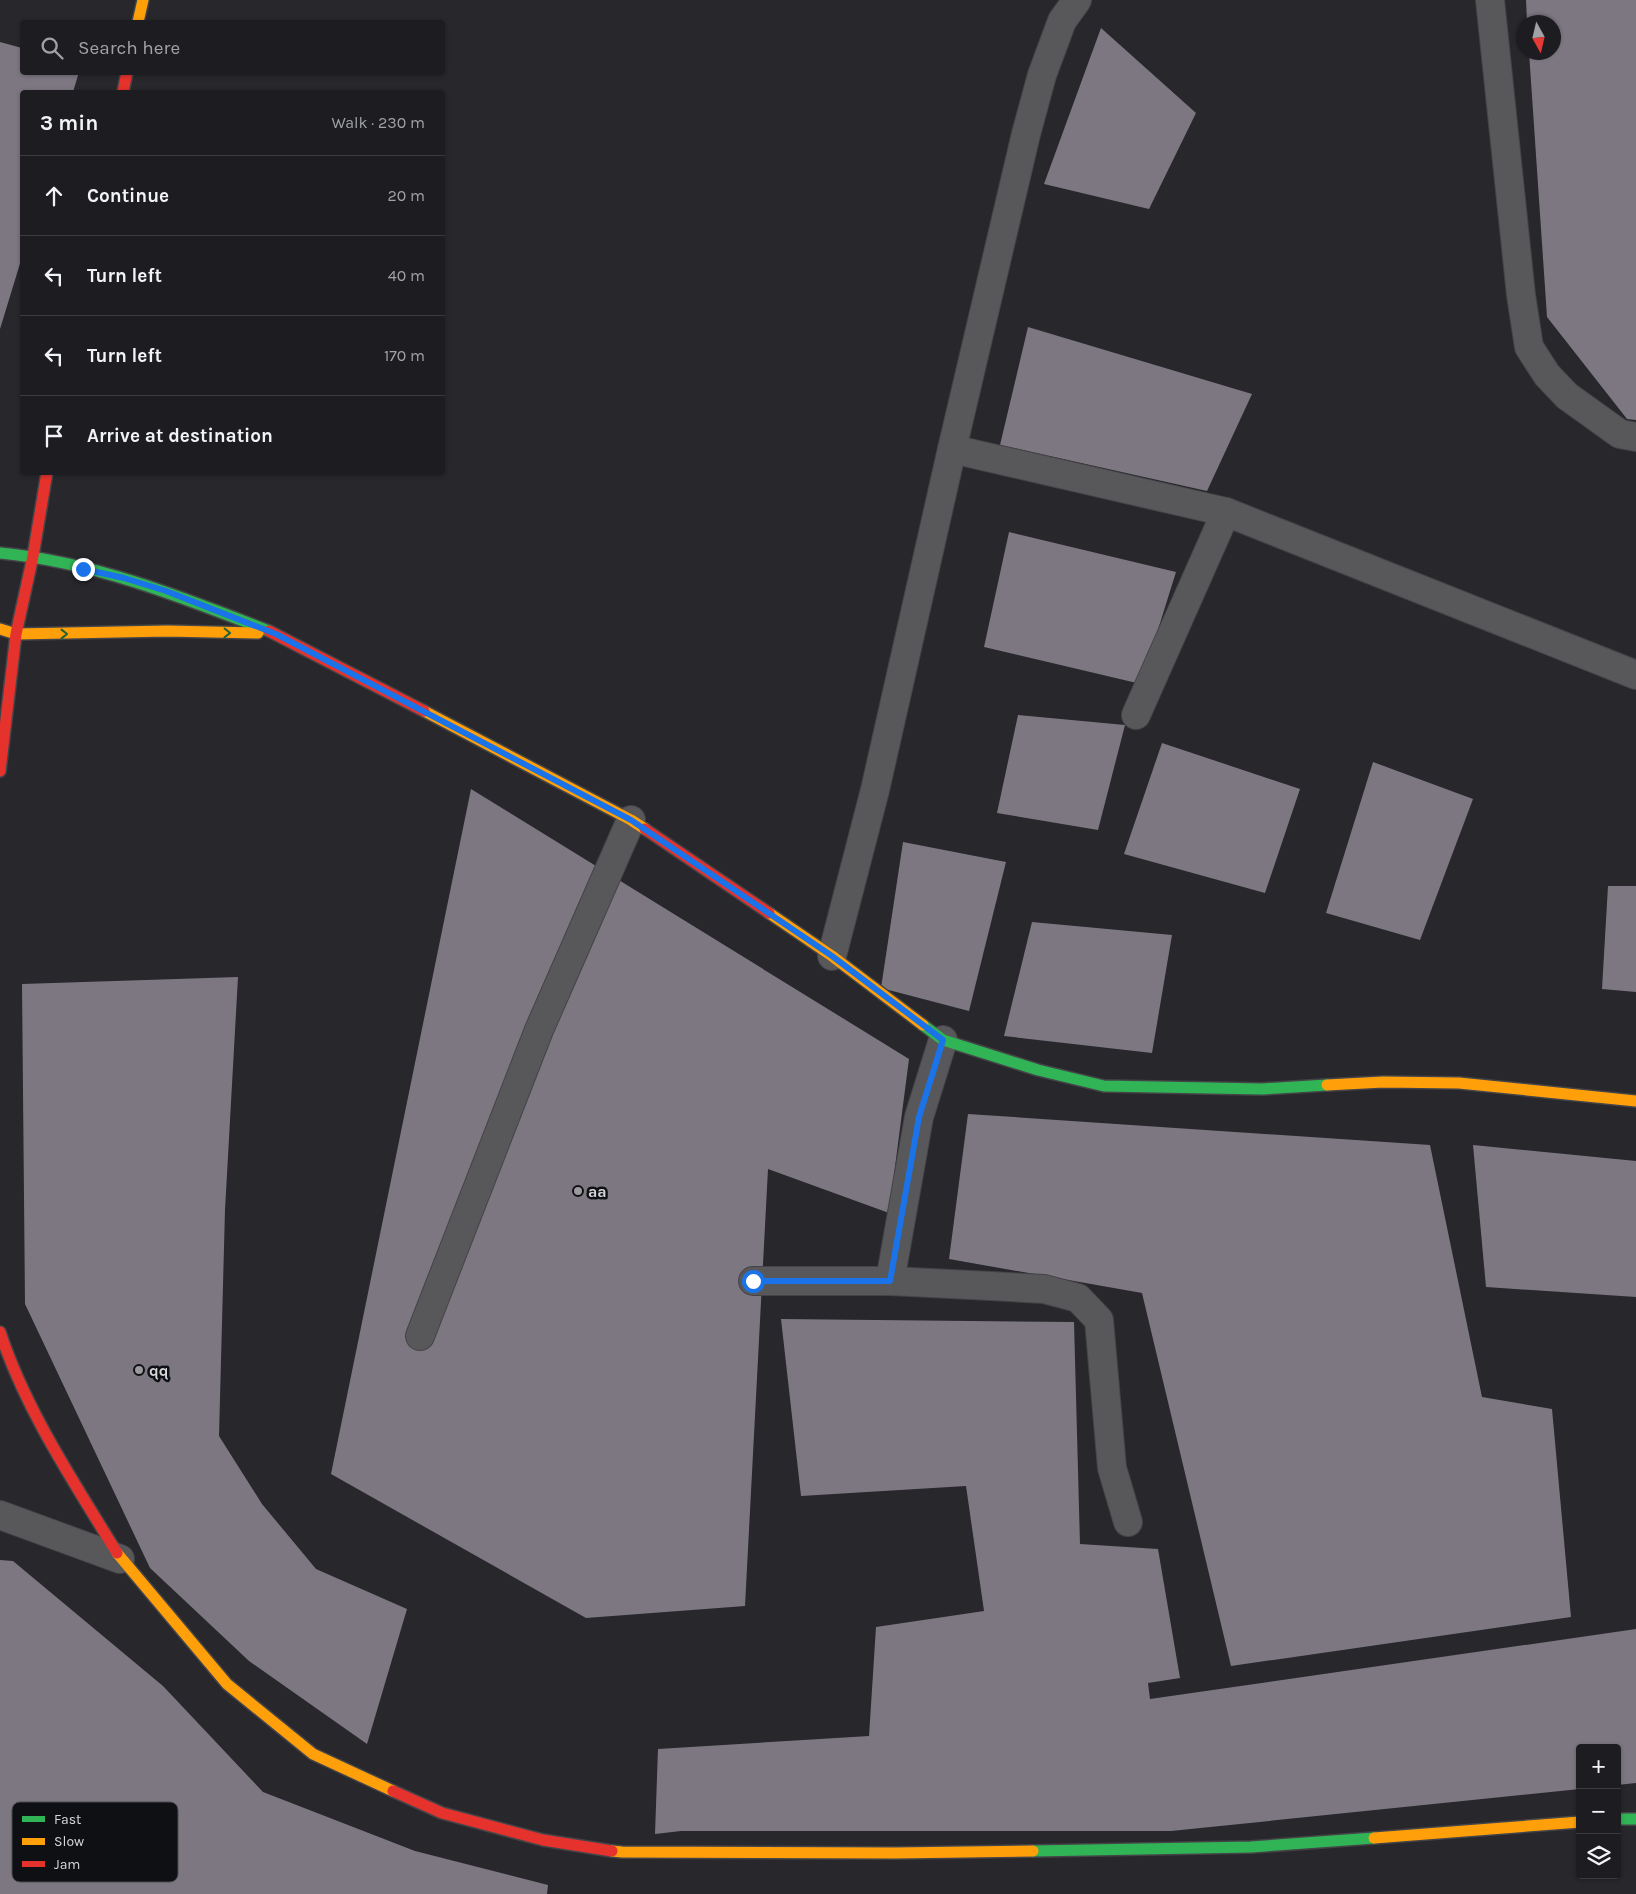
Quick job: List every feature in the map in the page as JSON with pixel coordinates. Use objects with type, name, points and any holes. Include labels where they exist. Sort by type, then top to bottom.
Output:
[{"type":"street","points":[[138,20],[143,0]]},
{"type":"street","points":[[832,956],[875,790],[952,448],[1026,134],[1042,74],[1062,21],[1077,0]]},
{"type":"street","points":[[1490,0],[1528,347],[1547,375],[1567,396],[1620,434],[1636,438]]},
{"type":"street","points":[[123,90],[126,75]]},
{"type":"street","points":[[952,448],[1226,512],[1636,675]]},
{"type":"street","points":[[0,771],[16,634],[33,556],[46,475]]},
{"type":"street","points":[[1136,715],[1226,512]]},
{"type":"street","points":[[0,553],[33,556],[124,578],[166,591],[276,634],[631,820],[832,956],[943,1040],[1038,1070],[1104,1086],[1262,1089],[1383,1082],[1459,1084],[1636,1101]]},
{"type":"street","points":[[0,629],[16,634],[168,632],[276,634]]},
{"type":"street","points":[[420,1336],[539,1030],[631,820]]},
{"type":"street","points":[[890,1281],[919,1117],[943,1040]]},
{"type":"street","points":[[753,1281],[890,1281],[1044,1289],[1078,1298],[1099,1320],[1112,1468],[1128,1522]]},
{"type":"street","points":[[0,1332],[11,1365],[56,1452],[120,1559],[227,1684],[314,1754],[442,1813],[543,1840],[622,1852],[895,1853],[1241,1847],[1576,1822]]},
{"type":"street","points":[[0,1515],[120,1559]]},
{"type":"street","points":[[1621,1819],[1636,1819]]},
{"type":"building","points":[[1526,0],[1636,0],[1636,420],[1627,419],[1547,317],[1530,60],[1561,60],[1561,15],[1527,15]]},
{"type":"building","points":[[1101,28],[1196,113],[1149,209],[1044,184]]},
{"type":"building","points":[[0,42],[20,47],[20,75],[78,75],[74,90],[20,90],[20,264],[0,329]]},
{"type":"building","points":[[1028,327],[1252,394],[1207,491],[1000,445]]},
{"type":"building","points":[[1009,532],[1176,572],[1141,684],[984,647]]},
{"type":"building","points":[[1018,715],[1125,725],[1098,830],[997,813]]},
{"type":"building","points":[[1162,743],[1300,789],[1265,893],[1124,854]]},
{"type":"building","points":[[1373,762],[1473,799],[1420,940],[1326,913]]},
{"type":"building","name":"aa","points":[[471,789],[909,1059],[889,1213],[768,1169],[745,1606],[586,1618],[331,1474]]},
{"type":"building","points":[[903,842],[1006,862],[969,1011],[881,988]]},
{"type":"building","points":[[1608,886],[1636,886],[1636,992],[1602,989]]},
{"type":"building","points":[[1032,922],[1172,935],[1152,1053],[1004,1036]]},
{"type":"building","name":"qq","points":[[238,977],[225,1210],[219,1436],[262,1504],[316,1569],[407,1609],[367,1744],[249,1661],[150,1568],[25,1304],[22,984]]},
{"type":"building","points":[[968,1114],[1430,1145],[1482,1397],[1552,1409],[1571,1617],[1231,1666],[1142,1293],[949,1259]]},
{"type":"building","points":[[1473,1145],[1636,1161],[1636,1297],[1486,1287]]},
{"type":"building","points":[[781,1319],[1074,1322],[1080,1544],[1158,1549],[1180,1678],[1148,1683],[1150,1699],[1636,1629],[1636,1783],[1621,1785],[1621,1744],[1576,1744],[1576,1789],[1171,1831],[681,1831],[655,1834],[658,1749],[869,1736],[876,1627],[984,1611],[966,1486],[801,1496]]},
{"type":"building","points":[[0,1560],[13,1561],[163,1686],[263,1792],[415,1851],[548,1885],[547,1894],[0,1894]]},
{"type":"traffic: fast","points":[[0,553],[69,564],[103,573],[170,594],[269,631]]},
{"type":"traffic: fast","points":[[923,1025],[943,1040],[1038,1070],[1104,1086],[1262,1089],[1327,1085]]},
{"type":"traffic: fast","points":[[1621,1819],[1636,1819]]},
{"type":"traffic: fast","points":[[1033,1851],[1251,1847],[1374,1838]]},
{"type":"traffic: slow","points":[[138,20],[143,0]]},
{"type":"traffic: slow","points":[[0,629],[16,634],[168,631],[258,633]]},
{"type":"traffic: slow","points":[[424,711],[645,829]]},
{"type":"traffic: slow","points":[[769,913],[832,956],[923,1025]]},
{"type":"traffic: slow","points":[[1327,1085],[1383,1082],[1459,1083],[1636,1101]]},
{"type":"traffic: slow","points":[[117,1553],[227,1684],[313,1754],[393,1791]]},
{"type":"traffic: slow","points":[[1374,1838],[1576,1822]]},
{"type":"traffic: slow","points":[[612,1851],[895,1853],[1033,1851]]},
{"type":"traffic: jam","points":[[123,90],[126,75]]},
{"type":"traffic: jam","points":[[0,771],[16,634],[33,556],[46,475]]},
{"type":"traffic: jam","points":[[269,631],[424,711]]},
{"type":"traffic: jam","points":[[645,829],[769,913]]},
{"type":"traffic: jam","points":[[0,1332],[23,1390],[37,1418],[117,1553]]},
{"type":"traffic: jam","points":[[393,1791],[442,1813],[543,1840],[612,1851]]},
{"type":"place","name":"aa","points":[[578,1191]]},
{"type":"place","name":"qq","points":[[139,1370]]},
{"type":"route","points":[[83,569],[124,578],[166,591],[276,634],[631,820],[832,956],[943,1040],[919,1117],[890,1281],[753,1281]]}]
